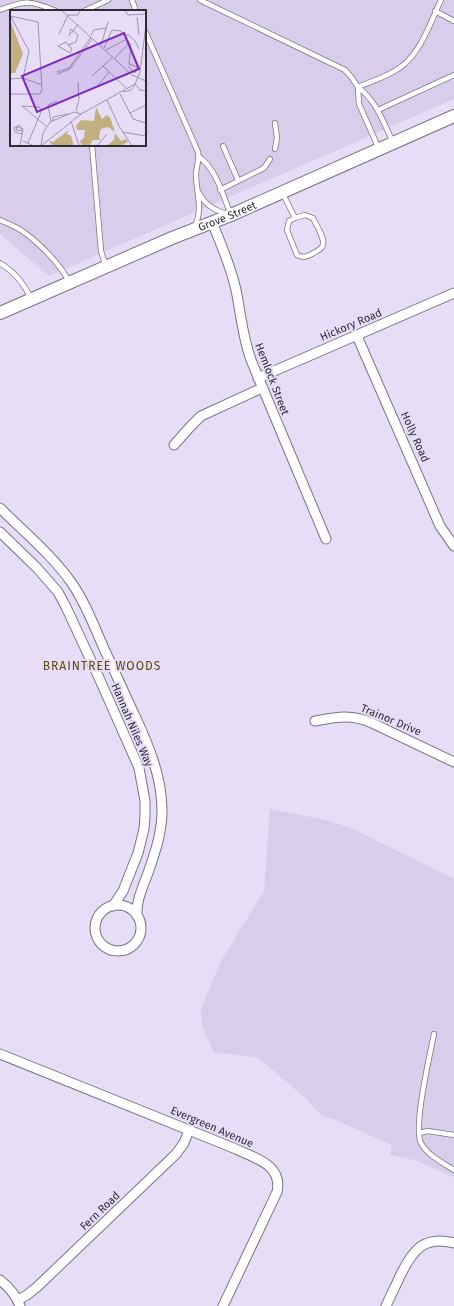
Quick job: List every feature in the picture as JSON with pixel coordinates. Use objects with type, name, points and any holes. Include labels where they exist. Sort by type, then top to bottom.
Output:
[{"type":"main road","name":"Grove Street","points":[[0,313],[106,266],[230,215],[454,116]]},
{"type":"street","name":"Hemlock Street","points":[[212,222],[225,255],[235,288],[242,331],[248,352],[326,539]]},
{"type":"street","name":"Hickory Road","points":[[258,378],[454,293]]},
{"type":"street","name":"Holly Road","points":[[357,336],[440,526],[454,546]]},
{"type":"street","points":[[174,445],[201,416],[262,388]]},
{"type":"street","name":"Hannah Niles Way","points":[[0,508],[52,559],[72,583],[81,599],[152,755],[162,800],[162,817],[159,841],[139,897],[136,916],[139,922],[139,936],[135,943],[125,950],[117,951],[102,945],[97,938],[95,926],[99,915],[104,910],[113,906],[123,891],[138,852],[144,829],[145,809],[144,793],[139,768],[66,606],[58,592],[0,532]]},
{"type":"street","points":[[10,542],[22,530]]},
{"type":"street","points":[[100,680],[115,673]]},
{"type":"street","name":"Trainor Drive","points":[[315,721],[344,716],[358,718],[372,723],[454,762]]},
{"type":"street","points":[[113,906],[124,906],[131,910],[136,916]]},
{"type":"street","name":"Evergreen Avenue","points":[[0,1054],[236,1149],[266,1164],[274,1172],[278,1181],[275,1197],[223,1306]]},
{"type":"street","name":"Fern Road","points":[[19,1303],[38,1287],[176,1154],[184,1143],[189,1130]]},
{"type":"street","points":[[386,1306],[406,1262],[414,1251],[430,1242],[444,1241],[454,1243]]},
{"type":"street","points":[[0,1280],[11,1289],[19,1303]]},
{"type":"lane","points":[[86,10],[108,0]]},
{"type":"lane","points":[[132,0],[136,10]]},
{"type":"lane","points":[[200,0],[345,70],[358,87],[372,99],[394,143]]},
{"type":"lane","points":[[358,87],[395,70],[407,62],[418,46],[441,0]]},
{"type":"lane","points":[[0,10],[28,1],[53,10]]},
{"type":"lane","points":[[435,11],[454,22]]},
{"type":"lane","points":[[146,33],[197,148],[199,157],[196,172],[198,217],[191,231]]},
{"type":"lane","points":[[378,110],[454,75]]},
{"type":"lane","points":[[358,87],[359,104],[379,149]]},
{"type":"lane","points":[[275,123],[277,138],[275,149]]},
{"type":"lane","points":[[92,146],[101,251],[106,266]]},
{"type":"lane","points":[[223,146],[238,180]]},
{"type":"lane","points":[[199,157],[209,166],[230,215]]},
{"type":"lane","points":[[220,190],[264,168],[270,160]]},
{"type":"lane","points":[[198,192],[211,206],[220,212],[230,215]]},
{"type":"lane","points":[[282,192],[296,218]]},
{"type":"lane","points":[[305,215],[313,218],[324,241],[322,248],[306,257],[297,255],[287,230],[289,221],[296,218],[305,215]]},
{"type":"lane","points":[[0,220],[28,235],[58,263],[69,283]]},
{"type":"lane","points":[[0,263],[17,276],[25,286],[31,299]]},
{"type":"lane","points":[[434,1034],[420,1114],[419,1133],[422,1143],[428,1152],[435,1159],[454,1170]]},
{"type":"lane","points":[[419,1133],[428,1131],[454,1135]]},
{"type":"shaded area","points":[[0,0],[454,0],[454,99],[49,276],[0,234]]},
{"type":"shaded area","points":[[270,809],[326,820],[351,828],[454,879],[454,1177],[415,1160],[390,1155],[392,1145],[333,1119],[322,1116],[305,1098],[259,1058],[214,1052],[202,1026],[201,1009],[220,963],[264,891]]},
{"type":"district","name":"BRAINTREE WOODS","points":[[102,666]]}]
